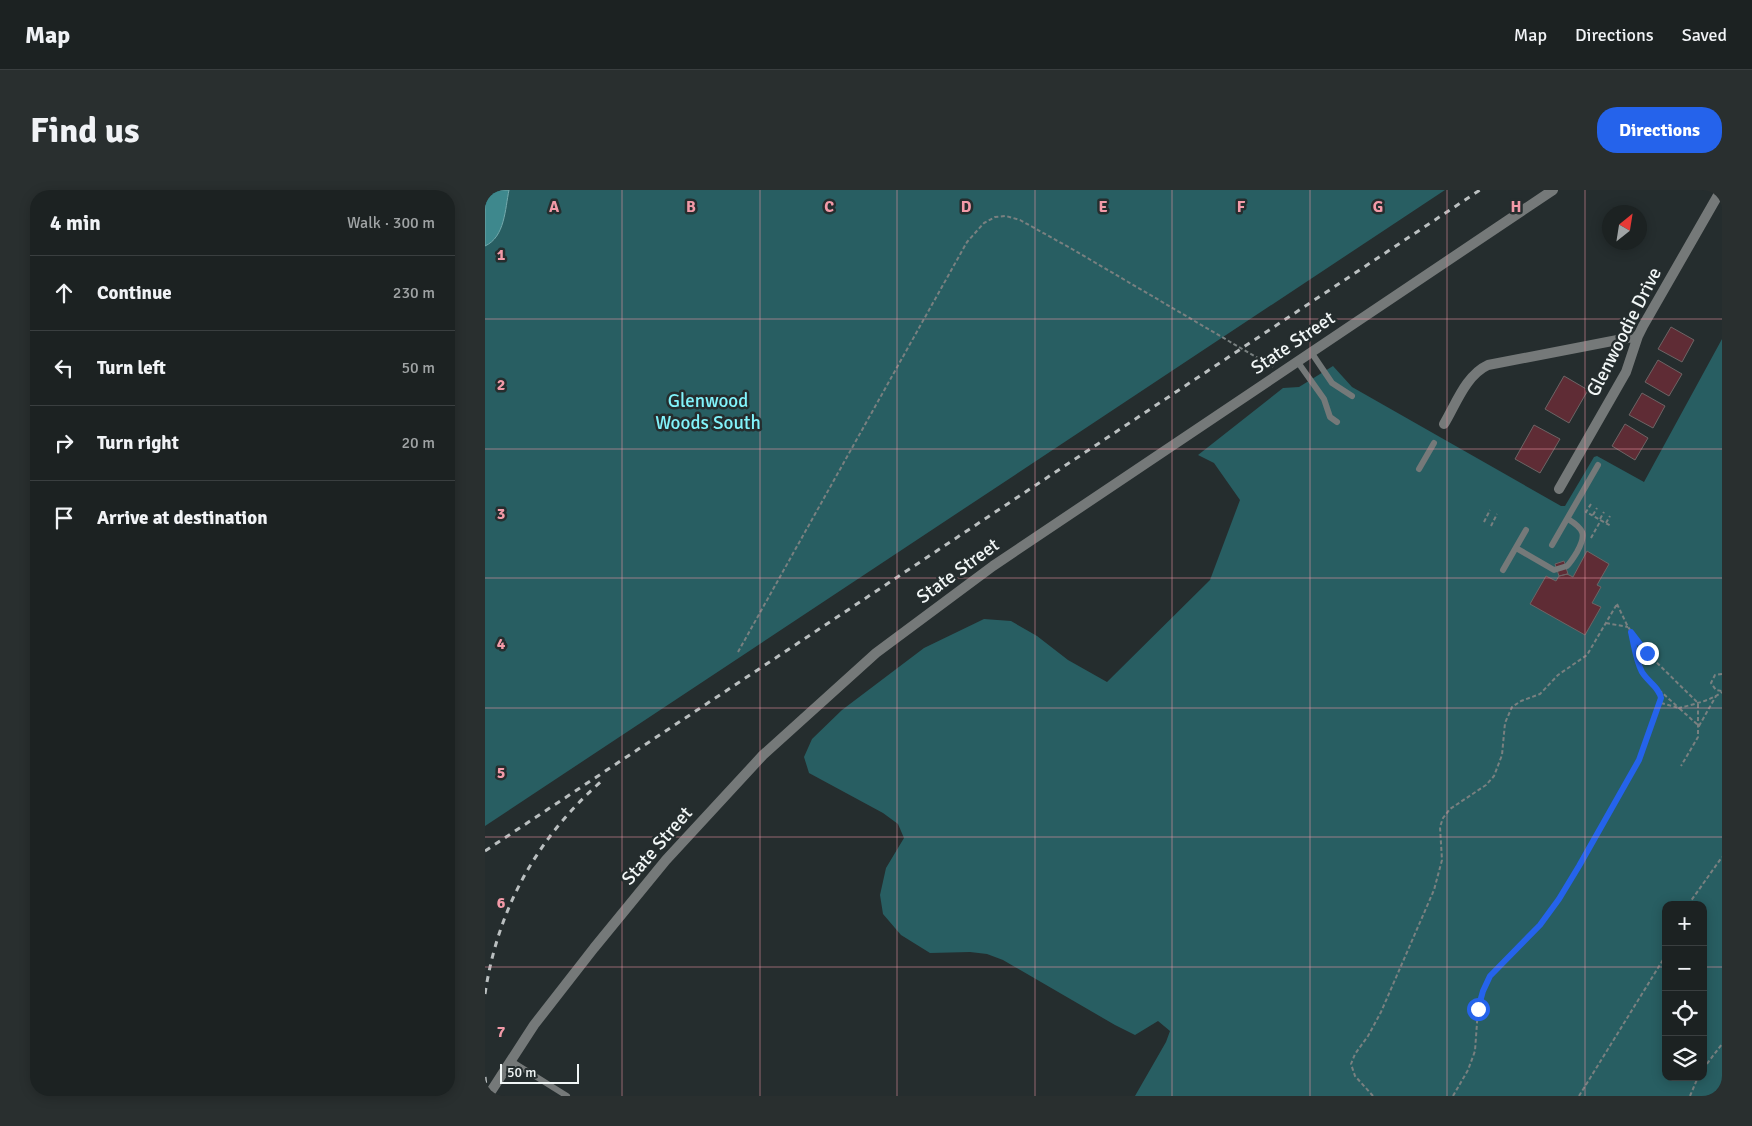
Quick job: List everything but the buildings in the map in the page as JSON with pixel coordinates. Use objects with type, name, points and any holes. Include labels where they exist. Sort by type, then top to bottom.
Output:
[{"type":"street","name":"State Street","points":[[488,1096],[534,1025],[588,955],[666,860],[763,755],[876,653],[993,566],[1553,190]]},
{"type":"street","name":"Glenwoodie Drive","points":[[1559,489],[1626,372],[1638,336],[1721,190]]},
{"type":"street","points":[[1444,424],[1469,381],[1481,368],[1494,363],[1638,336]]},
{"type":"lane","points":[[1311,352],[1332,383],[1352,396]]},
{"type":"lane","points":[[1297,361],[1323,399],[1330,417],[1337,422]]},
{"type":"lane","points":[[1419,469],[1434,443]]},
{"type":"lane","points":[[1552,545],[1598,465]]},
{"type":"lane","points":[[1516,548],[1554,570],[1567,566],[1581,544],[1583,536],[1581,528],[1568,518]]},
{"type":"lane","points":[[1503,570],[1526,530]]},
{"type":"lane","points":[[511,1060],[567,1096]]},
{"type":"path","points":[[738,652],[967,242],[984,223],[995,217],[1006,216],[1020,220],[1281,373]]},
{"type":"path","points":[[1591,504],[1586,512],[1611,526]]},
{"type":"path","points":[[1593,516],[1597,508]]},
{"type":"path","points":[[1483,522],[1490,510]]},
{"type":"path","points":[[1599,519],[1604,512]]},
{"type":"path","points":[[1491,526],[1497,514]]},
{"type":"path","points":[[1606,524],[1610,516]]},
{"type":"path","points":[[1373,1096],[1355,1076],[1351,1064],[1355,1054],[1381,1012],[1434,890],[1442,860],[1440,827],[1443,818],[1450,809],[1480,790],[1494,776],[1502,755],[1505,722],[1512,707],[1521,701],[1539,694],[1558,675],[1582,660],[1591,650],[1617,604],[1631,632],[1654,661],[1698,703],[1699,726],[1697,740],[1681,766]]},
{"type":"path","points":[[1606,623],[1628,627]]},
{"type":"path","points":[[1453,1096],[1469,1070],[1475,1051],[1478,1009],[1486,984],[1495,970],[1517,951],[1540,925],[1559,899],[1635,767],[1652,721],[1661,703],[1661,694],[1642,671],[1631,632]]},
{"type":"path","points":[[1722,674],[1715,675],[1711,683],[1716,690],[1722,691]]},
{"type":"path","points":[[1657,689],[1699,726]]},
{"type":"path","points":[[1661,703],[1679,708],[1716,696],[1722,691]]},
{"type":"path","points":[[1699,726],[1716,696]]},
{"type":"path","points":[[1691,901],[1722,857]]},
{"type":"path","points":[[1579,1096],[1662,961]]},
{"type":"path","points":[[1707,1065],[1722,1044]]},
{"type":"path","points":[[1690,1096],[1696,1081]]},
{"type":"green space","name":"Glenwood Woods South","points":[[485,190],[1445,190],[485,826]]},
{"type":"green space","points":[[1722,339],[1722,1096],[1135,1096],[1166,1042],[1170,1031],[1158,1021],[1135,1035],[1003,960],[987,954],[970,952],[930,953],[901,935],[883,914],[880,895],[886,868],[904,838],[898,824],[883,813],[809,773],[804,757],[812,739],[842,710],[924,648],[984,619],[1011,621],[1037,636],[1068,660],[1107,682],[1210,580],[1240,500],[1214,463],[1198,455],[1283,388],[1299,387],[1333,366],[1352,387],[1561,506],[1565,506],[1594,457],[1597,456],[1644,482]]},
{"type":"shaded area","points":[[487,190],[509,190],[503,222],[497,236],[485,246],[485,196]]},
{"type":"railway","points":[[485,851],[1480,190]]},
{"type":"railway","points":[[485,994],[491,962],[500,932],[511,903],[525,875],[559,824],[604,779]]},
{"type":"railway","points":[[485,1077],[487,1096]]},
{"type":"route","points":[[1478,1009],[1490,976],[1517,951],[1550,913],[1639,760],[1652,721],[1661,703],[1661,694],[1639,666],[1631,632],[1647,653]]}]
